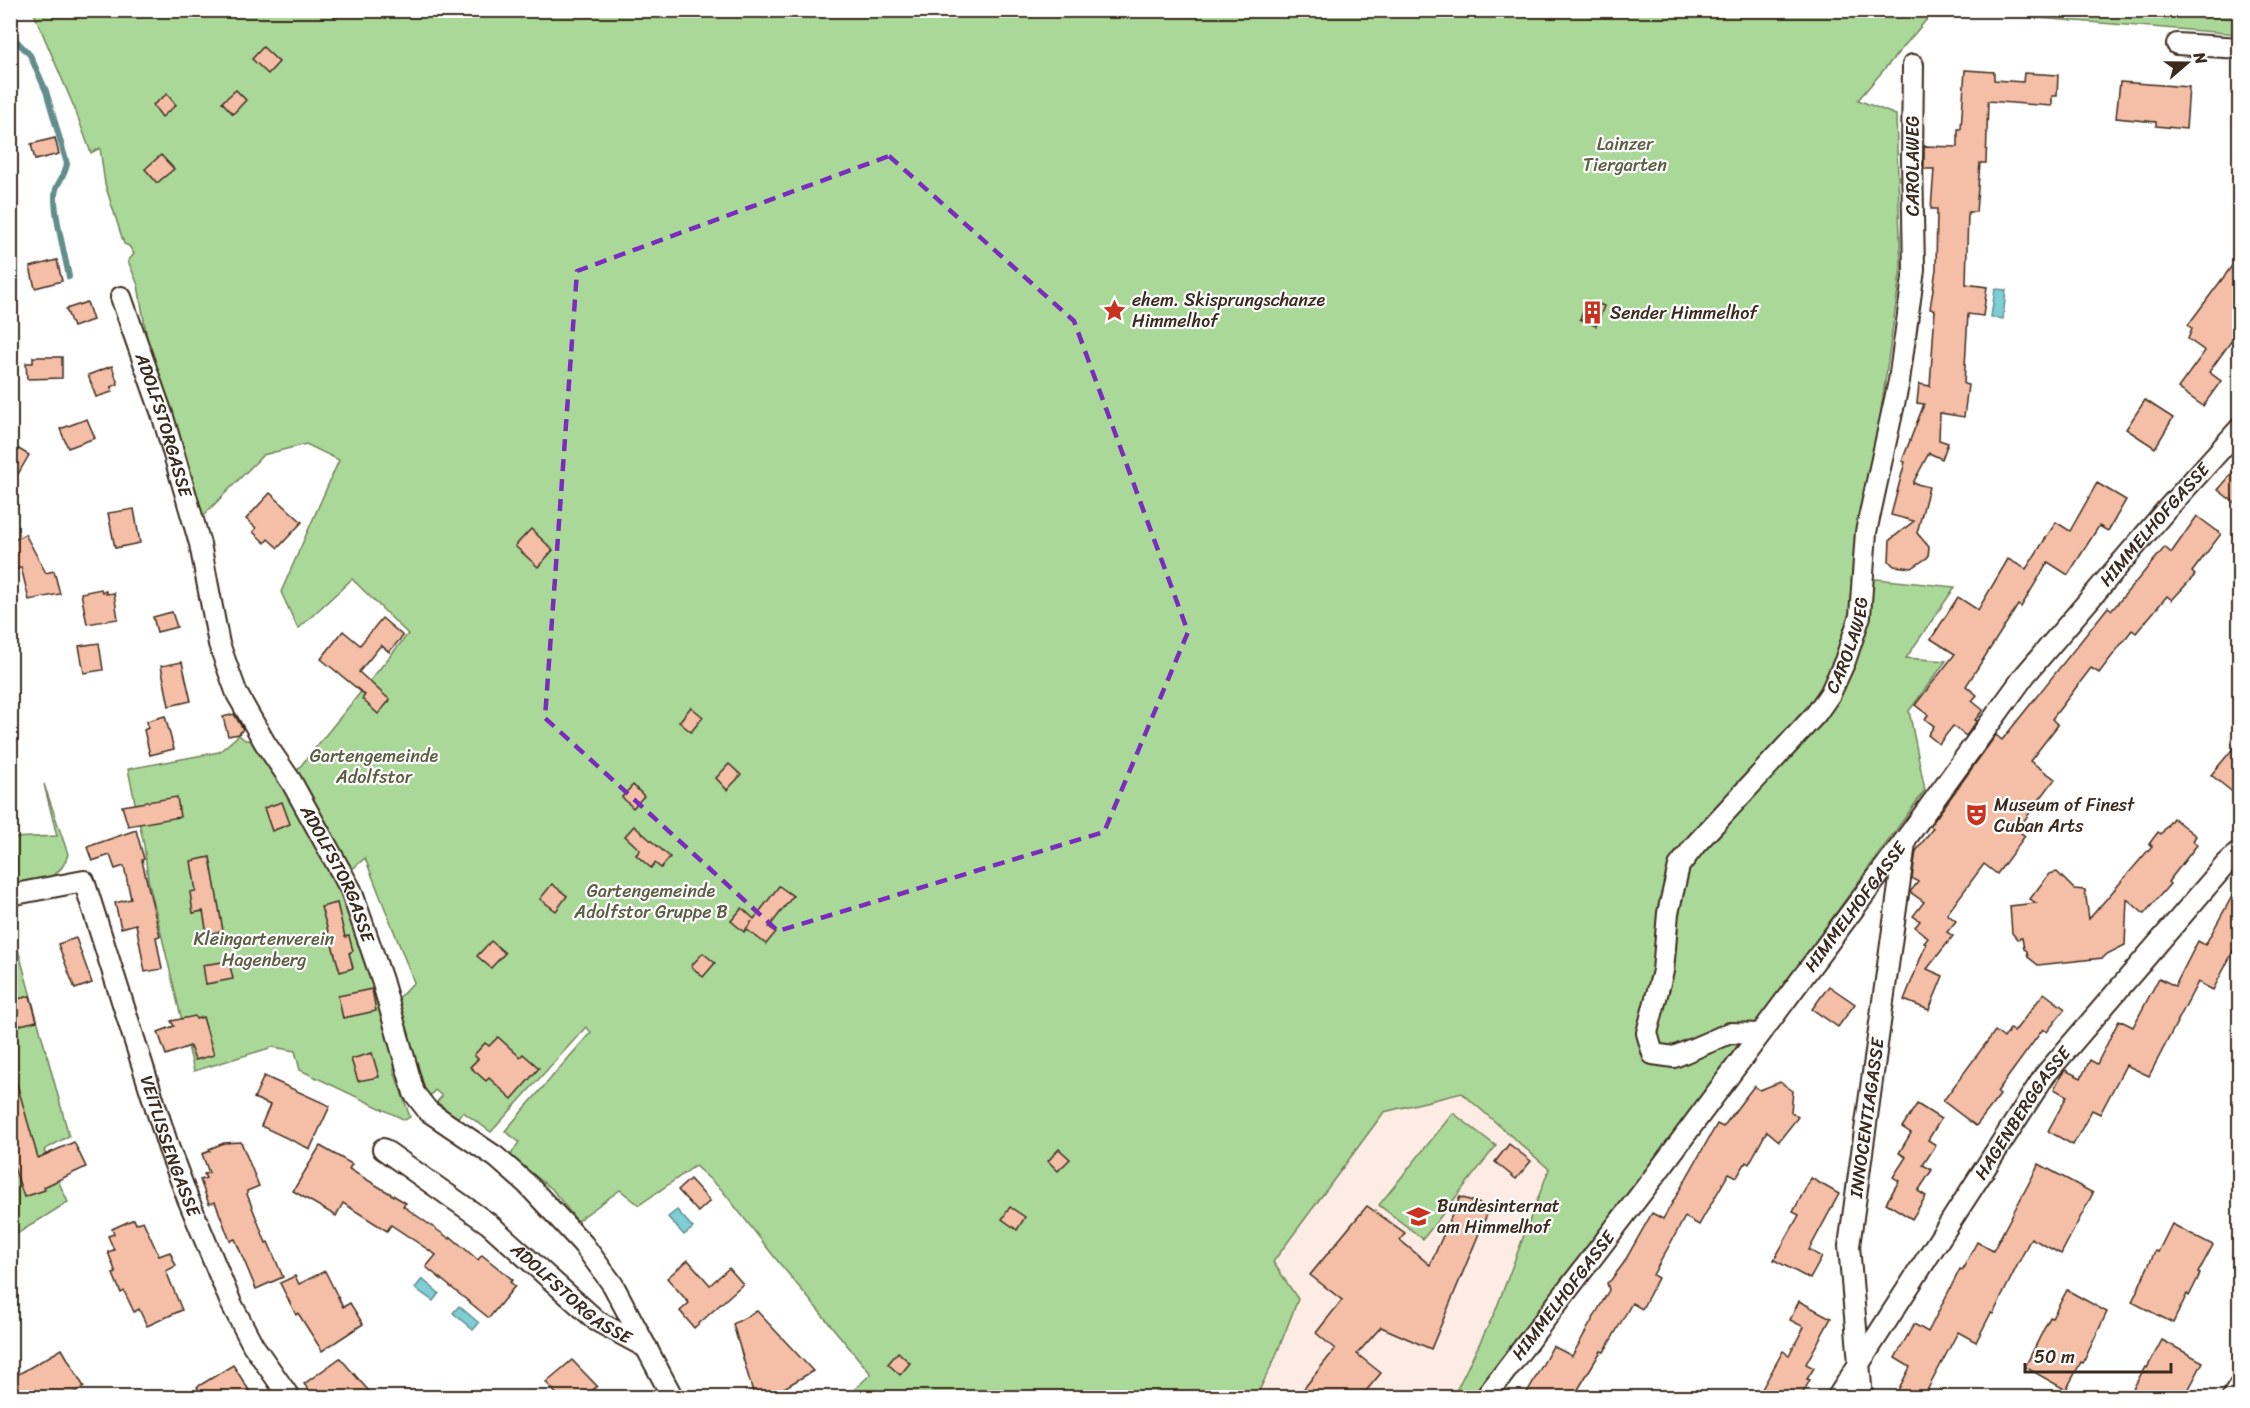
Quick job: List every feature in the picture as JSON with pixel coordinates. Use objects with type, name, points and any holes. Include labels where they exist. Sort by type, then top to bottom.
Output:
[{"type":"street","points":[[2177,44],[2240,48]]},
{"type":"street","name":"CAROLAWEG","points":[[1760,1034],[1730,1033],[1674,1057],[1653,1054],[1647,1033],[1663,971],[1668,913],[1678,866],[1695,844],[1816,714],[1830,694],[1845,661],[1860,616],[1866,532],[1899,381],[1914,270],[1913,65]]},
{"type":"street","name":"ADOLFSTORGASSE","points":[[121,297],[163,417],[194,523],[219,644],[237,694],[291,781],[351,890],[382,980],[414,1093],[428,1111],[496,1157],[527,1184],[583,1244],[613,1285],[673,1398]]},
{"type":"street","name":"HIMMELHOFGASSE","points":[[1485,1398],[1653,1179],[2025,675],[2167,509],[2240,428]]},
{"type":"street","name":"INNOCENTIAGASSE","points":[[1862,1398],[1849,1246],[1905,840]]},
{"type":"street","name":"HAGENBERGGASSE","points":[[1837,1398],[2045,1074],[2226,864],[2240,851]]},
{"type":"street","name":"VEITLISSENGASSE","points":[[10,896],[84,881],[169,1149],[188,1199],[231,1303],[253,1345],[290,1398]]},
{"type":"street","name":"ADOLFSTORGASSE","points":[[383,1149],[489,1224],[597,1321],[647,1348]]},
{"type":"street","points":[[2232,1398],[2240,1385]]},
{"type":"highlighted area","points":[[889,156],[1074,321],[1188,632],[1104,832],[778,931],[545,718],[562,510],[577,271]]},
{"type":"shaded area","name":"Bundesinternat am Himmelhof","points":[[1462,1093],[1550,1169],[1495,1312],[1453,1397],[1256,1398],[1275,1358],[1273,1263],[1384,1112]]},
{"type":"green space","points":[[33,11],[1934,11],[1858,100],[1896,115],[1901,268],[1879,425],[1857,523],[1857,577],[1955,587],[1906,658],[1946,661],[1909,711],[1925,790],[1659,1157],[1478,1397],[1453,1397],[1495,1312],[1549,1169],[1462,1093],[1384,1112],[1273,1262],[1298,1299],[1275,1358],[1256,1397],[846,1397],[871,1374],[722,1190],[695,1166],[639,1205],[620,1190],[577,1221],[552,1189],[510,1156],[519,1142],[505,1131],[591,1032],[586,1027],[491,1132],[463,1112],[457,1118],[437,1102],[442,1096],[435,1090],[430,1096],[424,1092],[397,1000],[414,982],[365,858],[349,872],[294,774],[408,634],[352,579],[298,629],[281,592],[339,460],[306,444],[263,455],[199,520],[149,350],[138,285],[128,261],[134,254],[129,246],[124,244],[105,184],[100,148],[91,153]]},
{"type":"green space","points":[[1951,11],[2239,11],[2239,34]]},
{"type":"green space","name":"Kleingartenverein Hagenberg","points":[[239,735],[245,740],[258,740],[347,895],[395,1057],[394,1071],[410,1117],[405,1120],[300,1070],[295,1051],[273,1047],[194,1071],[148,879],[144,845],[128,769],[219,752]]},
{"type":"green space","points":[[44,784],[68,854],[60,870],[46,880],[11,890],[10,838],[57,836]]},
{"type":"green space","points":[[10,920],[69,1136],[44,1150],[68,1202],[17,1234],[10,1216]]},
{"type":"green space","points":[[1453,1113],[1496,1146],[1423,1239],[1379,1205]]},
{"type":"water","points":[[1995,289],[2006,290],[2003,319],[1991,317]]},
{"type":"water","points":[[677,1210],[693,1228],[684,1235],[668,1217]]},
{"type":"water","points":[[422,1279],[439,1293],[433,1301],[415,1288]]},
{"type":"water","points":[[459,1306],[479,1323],[473,1330],[453,1313]]},
{"type":"building","points":[[263,47],[279,62],[268,74],[252,59]]},
{"type":"building","points":[[1965,70],[1994,72],[1994,80],[2023,82],[2024,73],[2058,75],[2057,96],[2052,96],[2052,106],[1988,101],[1986,163],[1980,163],[1976,212],[1968,212],[1966,284],[1987,287],[1983,316],[1968,314],[1964,384],[1968,385],[1964,417],[1940,413],[1939,440],[1948,443],[1942,459],[1929,453],[1913,483],[1929,487],[1917,533],[1929,547],[1928,557],[1912,568],[1894,566],[1889,561],[1890,540],[1914,521],[1891,515],[1905,462],[1902,461],[1924,404],[1917,403],[1919,384],[1930,386],[1935,310],[1930,309],[1936,269],[1937,209],[1931,209],[1934,169],[1924,169],[1924,146],[1958,147]]},
{"type":"building","points":[[2120,82],[2189,87],[2186,129],[2156,126],[2156,122],[2116,118]]},
{"type":"building","points":[[236,90],[246,100],[233,114],[222,102]]},
{"type":"building","points":[[167,94],[176,105],[162,117],[153,105]]},
{"type":"building","points":[[55,138],[59,154],[35,160],[31,144]]},
{"type":"building","points":[[161,155],[174,169],[157,183],[145,169]]},
{"type":"building","points":[[2240,255],[2240,329],[2209,372],[2221,381],[2203,406],[2178,388],[2205,351],[2188,339],[2192,329],[2188,325]]},
{"type":"building","points":[[57,260],[62,281],[35,288],[30,267]]},
{"type":"building","name":"Sender Himmelhof","points":[[1588,300],[1604,306],[1596,326],[1580,319]]},
{"type":"building","points":[[87,302],[93,320],[73,327],[66,309]]},
{"type":"building","points":[[33,357],[62,357],[62,378],[27,379],[26,363],[33,363]]},
{"type":"building","points":[[112,366],[118,384],[111,387],[112,392],[96,397],[88,375]]},
{"type":"building","points":[[2145,400],[2173,418],[2155,448],[2126,429]]},
{"type":"building","points":[[87,419],[95,438],[68,448],[60,429]]},
{"type":"building","points":[[10,444],[29,455],[10,488]]},
{"type":"building","points":[[2240,464],[2240,507],[2218,490]]},
{"type":"building","points":[[2097,483],[2126,500],[2108,531],[2099,526],[2068,575],[2048,562],[2021,607],[2018,605],[1966,686],[1977,695],[1972,701],[1983,710],[1975,720],[1977,721],[1966,736],[1953,726],[1939,744],[1928,735],[1934,726],[1925,719],[1928,715],[1915,705],[1955,654],[1931,639],[1958,597],[1978,610],[2008,559],[2026,569],[2056,522],[2070,531]]},
{"type":"building","points":[[270,493],[302,522],[278,548],[268,539],[265,543],[253,532],[256,528],[246,519]]},
{"type":"building","points":[[134,509],[140,543],[115,548],[108,513]]},
{"type":"building","points":[[2197,516],[2221,534],[2192,572],[2195,575],[2172,600],[2167,596],[2136,633],[2132,630],[2099,673],[2091,668],[2052,719],[2058,725],[2030,761],[2055,779],[2017,830],[2025,836],[1997,874],[1984,864],[1947,914],[1956,921],[1947,932],[1953,936],[1927,969],[1943,976],[1929,1010],[1904,1000],[1926,944],[1924,943],[1928,938],[1915,927],[1920,921],[1913,916],[1924,902],[1910,892],[1918,882],[1912,878],[1916,851],[1933,828],[1930,826],[1996,735],[2002,740],[2108,607],[2112,610],[2165,547],[2171,553]]},
{"type":"building","points":[[531,529],[553,550],[538,567],[515,546]]},
{"type":"building","points":[[25,534],[46,573],[54,571],[60,594],[29,600],[21,567],[16,570],[10,561],[10,542]]},
{"type":"building","points":[[101,589],[102,592],[106,591],[106,594],[114,593],[118,619],[87,624],[81,593]]},
{"type":"building","points":[[172,612],[177,627],[157,632],[153,617]]},
{"type":"building","points":[[382,618],[403,636],[389,652],[381,645],[359,672],[390,700],[378,714],[362,699],[365,695],[321,659],[343,631],[360,645]]},
{"type":"building","points":[[99,643],[103,670],[84,673],[79,646]]},
{"type":"building","points":[[182,662],[191,701],[169,706],[161,666]]},
{"type":"building","points":[[691,707],[703,717],[691,732],[679,722]]},
{"type":"building","points":[[234,714],[243,729],[239,734],[228,736],[223,717]]},
{"type":"building","points":[[165,716],[174,749],[150,755],[144,730],[148,728],[147,721]]},
{"type":"building","points":[[2240,740],[2240,798],[2211,775]]},
{"type":"building","points":[[729,764],[741,775],[727,790],[716,778]]},
{"type":"building","points":[[633,785],[644,796],[633,808],[622,797]]},
{"type":"building","points":[[177,797],[180,817],[128,826],[122,806]]},
{"type":"building","points":[[282,802],[290,824],[272,831],[264,808]]},
{"type":"building","points":[[2173,818],[2196,836],[2193,841],[2197,845],[2168,882],[2170,884],[2144,914],[2127,899],[2125,945],[2103,958],[2038,965],[2028,957],[2022,938],[2017,939],[2012,933],[2010,906],[2036,903],[2030,899],[2049,874],[2057,872],[2074,889],[2085,890],[2089,919],[2152,846],[2149,844],[2158,832],[2161,834]]},
{"type":"building","points":[[634,826],[670,857],[661,868],[655,863],[651,868],[636,855],[640,850],[625,836]]},
{"type":"building","points":[[136,830],[160,936],[156,937],[162,969],[145,972],[136,924],[121,928],[115,903],[131,899],[124,866],[115,869],[110,855],[92,861],[87,847]]},
{"type":"building","points":[[210,857],[223,931],[207,934],[203,911],[193,913],[190,892],[196,891],[191,861]]},
{"type":"building","points":[[2240,882],[2240,938],[2213,990],[2198,982],[2149,1076],[2126,1065],[2100,1114],[2092,1110],[2073,1145],[2048,1131],[2067,1096],[2054,1089],[2065,1070],[2081,1078],[2090,1060],[2097,1064],[2119,1020],[2133,1027],[2159,978],[2175,986],[2198,941],[2205,945]]},
{"type":"building","points":[[552,884],[567,896],[556,911],[540,899]]},
{"type":"building","points":[[779,886],[793,896],[769,927],[776,932],[766,944],[746,929],[744,932],[731,921],[742,908],[754,919]]},
{"type":"building","points":[[337,903],[345,937],[349,936],[353,951],[349,953],[353,968],[340,972],[321,907]]},
{"type":"building","points":[[76,938],[92,983],[75,989],[58,944]]},
{"type":"building","points":[[491,941],[505,953],[491,968],[477,956]]},
{"type":"building","points":[[703,953],[715,963],[703,977],[691,966]]},
{"type":"building","points":[[229,961],[233,979],[206,984],[203,965]]},
{"type":"building","points":[[1829,986],[1855,1004],[1838,1027],[1812,1009]]},
{"type":"building","points":[[372,989],[376,1011],[343,1018],[338,996]]},
{"type":"building","points":[[2044,993],[2065,1009],[2047,1032],[2043,1029],[1997,1092],[2000,1095],[1976,1126],[1943,1101],[1995,1031],[2004,1038],[2010,1029],[2014,1032]]},
{"type":"building","points":[[30,996],[37,1021],[16,1026],[10,1001]]},
{"type":"building","points":[[195,1016],[196,1019],[203,1017],[214,1055],[195,1060],[190,1046],[166,1055],[158,1032],[174,1026],[171,1021]]},
{"type":"building","points":[[498,1037],[520,1057],[523,1054],[539,1068],[512,1099],[489,1078],[486,1081],[470,1067],[478,1059],[474,1055],[485,1043],[489,1046]]},
{"type":"building","points":[[372,1053],[379,1077],[358,1081],[351,1059]]},
{"type":"building","points":[[264,1076],[330,1106],[310,1149],[261,1126],[270,1105],[254,1098]]},
{"type":"building","points":[[10,1077],[15,1077],[38,1158],[74,1142],[86,1167],[44,1187],[45,1190],[24,1197],[10,1155]]},
{"type":"building","points":[[1780,1082],[1793,1091],[1791,1112],[1798,1117],[1779,1141],[1767,1131],[1749,1164],[1746,1162],[1737,1177],[1729,1173],[1699,1225],[1685,1217],[1653,1275],[1658,1278],[1642,1309],[1632,1303],[1604,1352],[1601,1351],[1573,1398],[1524,1398],[1553,1346],[1572,1356],[1609,1290],[1607,1283],[1623,1264],[1652,1213],[1663,1219],[1717,1124],[1723,1127],[1754,1086],[1760,1090]]},
{"type":"building","points":[[1917,1104],[1941,1119],[1928,1140],[1936,1145],[1923,1165],[1932,1170],[1918,1191],[1926,1196],[1912,1219],[1886,1203],[1899,1181],[1893,1177],[1906,1157],[1899,1153],[1911,1133],[1902,1127]]},
{"type":"building","points":[[241,1142],[259,1186],[247,1191],[247,1194],[266,1243],[268,1242],[283,1277],[256,1289],[235,1239],[230,1241],[215,1202],[209,1204],[200,1180],[206,1178],[204,1174],[209,1173],[202,1154],[224,1143]]},
{"type":"building","points":[[1509,1144],[1531,1161],[1516,1179],[1495,1162]]},
{"type":"building","points":[[320,1146],[352,1164],[349,1169],[406,1203],[403,1206],[450,1239],[451,1237],[478,1260],[482,1255],[513,1280],[510,1282],[515,1286],[489,1318],[426,1267],[436,1255],[391,1225],[387,1231],[343,1203],[336,1216],[293,1191]]},
{"type":"building","points":[[1059,1149],[1070,1159],[1058,1171],[1048,1161]]},
{"type":"building","points":[[2039,1164],[2093,1193],[2061,1254],[2031,1238],[1993,1314],[1991,1313],[1976,1342],[1958,1332],[1923,1398],[1894,1398],[1910,1367],[1895,1358],[1914,1324],[1928,1332],[1960,1269],[1962,1270],[1977,1242],[1993,1251]]},
{"type":"building","points":[[1811,1178],[1839,1194],[1809,1250],[1822,1257],[1810,1279],[1774,1260],[1799,1215],[1793,1212]]},
{"type":"building","points":[[690,1179],[710,1201],[698,1212],[678,1190]]},
{"type":"building","points":[[1460,1197],[1490,1207],[1431,1349],[1381,1327],[1357,1354],[1381,1373],[1360,1398],[1310,1398],[1302,1391],[1335,1349],[1316,1333],[1342,1300],[1310,1275],[1367,1206],[1405,1233],[1400,1240],[1430,1265]]},
{"type":"building","points":[[1010,1207],[1025,1217],[1017,1230],[1002,1219]]},
{"type":"building","points":[[134,1219],[136,1224],[143,1221],[159,1256],[170,1252],[176,1266],[166,1271],[182,1310],[147,1326],[139,1309],[134,1312],[124,1291],[121,1293],[113,1274],[116,1273],[108,1252],[114,1250],[108,1236],[114,1234],[112,1229]]},
{"type":"building","points":[[2172,1224],[2213,1245],[2189,1296],[2187,1294],[2173,1323],[2132,1302],[2155,1251],[2158,1252]]},
{"type":"building","points":[[688,1260],[710,1285],[729,1268],[743,1284],[694,1328],[680,1311],[689,1303],[667,1278]]},
{"type":"building","points":[[325,1271],[343,1307],[350,1303],[363,1324],[322,1351],[298,1313],[296,1315],[280,1283],[295,1276],[299,1284]]},
{"type":"building","points":[[2067,1290],[2107,1312],[2083,1363],[2081,1362],[2066,1390],[2025,1367],[2050,1317],[2052,1318]]},
{"type":"building","points":[[1799,1301],[1831,1318],[1806,1364],[1814,1368],[1807,1379],[1810,1380],[1800,1398],[1757,1398],[1783,1351],[1789,1355],[1804,1327],[1790,1320]]},
{"type":"building","points":[[757,1311],[813,1371],[767,1398],[756,1398],[753,1392],[733,1324]]},
{"type":"building","points":[[2162,1340],[2203,1362],[2184,1398],[2131,1398],[2135,1390],[2133,1389]]},
{"type":"building","points":[[62,1349],[84,1387],[66,1398],[10,1398],[10,1379]]},
{"type":"building","points":[[898,1352],[910,1363],[900,1375],[888,1364]]},
{"type":"building","points":[[340,1358],[375,1398],[315,1398],[304,1384]]},
{"type":"building","points":[[572,1360],[597,1386],[584,1398],[560,1398],[546,1382]]},
{"type":"building","points":[[233,1365],[254,1398],[204,1398],[197,1387]]},
{"type":"waterway","points":[[10,34],[30,55],[46,91],[67,164],[55,196],[57,219],[69,277]]},
{"type":"place","name":"ehem. Skisprungschanze Himmelhof","points":[[1114,310]]},
{"type":"place","name":"Sender Himmelhof","points":[[1592,313]]},
{"type":"place","name":"Museum of Finest Cuban Arts","points":[[1976,815]]},
{"type":"place","name":"Bundesinternat am Himmelhof","points":[[1419,1216]]},
{"type":"park label","name":"Lainzer Tiergarten","points":[[1625,154]]},
{"type":"park label","name":"Gartengemeinde Adolfstor","points":[[374,766]]},
{"type":"park label","name":"Gartengemeinde Adolfstor Gruppe B","points":[[651,901]]}]
